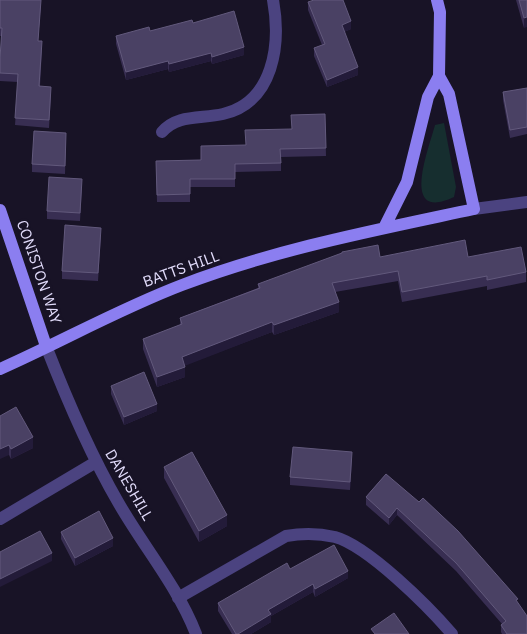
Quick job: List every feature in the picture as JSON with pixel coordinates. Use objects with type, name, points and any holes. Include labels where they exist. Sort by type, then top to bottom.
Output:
[{"type":"street","points":[[162,132],[168,124],[179,120],[238,110],[255,97],[266,81],[274,63],[276,40],[273,0]]},
{"type":"street","points":[[384,228],[407,182],[428,97],[439,76],[440,12],[437,0]]},
{"type":"street","points":[[439,76],[449,94],[474,209]]},
{"type":"street","name":"BATTS HILL","points":[[0,369],[140,301],[183,284],[277,253],[474,209],[527,202]]},
{"type":"street","name":"CONISTON WAY","points":[[0,210],[46,346]]},
{"type":"street","name":"DANESHILL","points":[[46,346],[70,408],[96,462],[178,598],[196,634]]},
{"type":"street","points":[[0,520],[96,462]]},
{"type":"street","points":[[178,598],[286,536],[302,533],[319,534],[353,545],[413,593],[452,634]]},
{"type":"green space","points":[[444,123],[456,187],[454,197],[437,202],[427,200],[422,192],[422,179],[435,125]]},
{"type":"building","points":[[0,0],[41,0],[38,41],[42,41],[39,86],[51,87],[49,120],[15,118],[18,74],[0,73],[2,28],[0,28]]},
{"type":"building","points":[[314,0],[343,0],[351,21],[342,25],[358,67],[327,80],[314,48],[325,44],[308,2]]},
{"type":"building","points":[[519,0],[527,0],[527,17],[524,18]]},
{"type":"building","points":[[234,11],[244,47],[212,57],[211,53],[169,64],[168,61],[126,72],[116,36],[149,27],[150,31],[192,20],[193,23]]},
{"type":"building","points":[[527,88],[527,127],[510,130],[503,92]]},
{"type":"building","points":[[325,114],[326,148],[280,149],[281,163],[235,164],[235,179],[190,179],[190,194],[157,195],[156,161],[201,160],[201,146],[246,145],[245,130],[292,129],[291,115]]},
{"type":"building","points":[[34,131],[66,133],[65,166],[32,164]]},
{"type":"building","points":[[49,177],[82,179],[80,213],[47,211]]},
{"type":"building","points":[[65,225],[101,228],[98,273],[62,271]]},
{"type":"building","points":[[465,240],[468,257],[521,247],[526,272],[487,280],[487,276],[402,292],[398,271],[332,283],[339,302],[274,325],[272,322],[182,357],[185,367],[157,377],[143,339],[182,324],[180,318],[260,288],[258,284],[342,252],[378,245],[380,257]]},
{"type":"building","points":[[144,372],[157,404],[124,417],[111,386]]},
{"type":"building","points":[[16,407],[33,437],[11,449],[9,445],[0,449],[0,416]]},
{"type":"building","points":[[293,447],[352,452],[350,482],[290,477]]},
{"type":"building","points":[[192,452],[227,515],[199,531],[164,467]]},
{"type":"building","points":[[386,474],[419,502],[423,498],[458,531],[518,599],[516,600],[527,616],[527,634],[507,634],[501,625],[506,621],[456,563],[397,508],[389,518],[366,497]]},
{"type":"building","points":[[99,511],[113,538],[75,558],[61,532]]},
{"type":"building","points":[[40,531],[52,553],[0,579],[0,552]]},
{"type":"building","points":[[334,545],[348,571],[315,589],[313,584],[268,610],[271,614],[236,634],[218,603],[287,563],[290,569]]},
{"type":"building","points":[[394,613],[409,634],[375,634],[371,629]]}]
